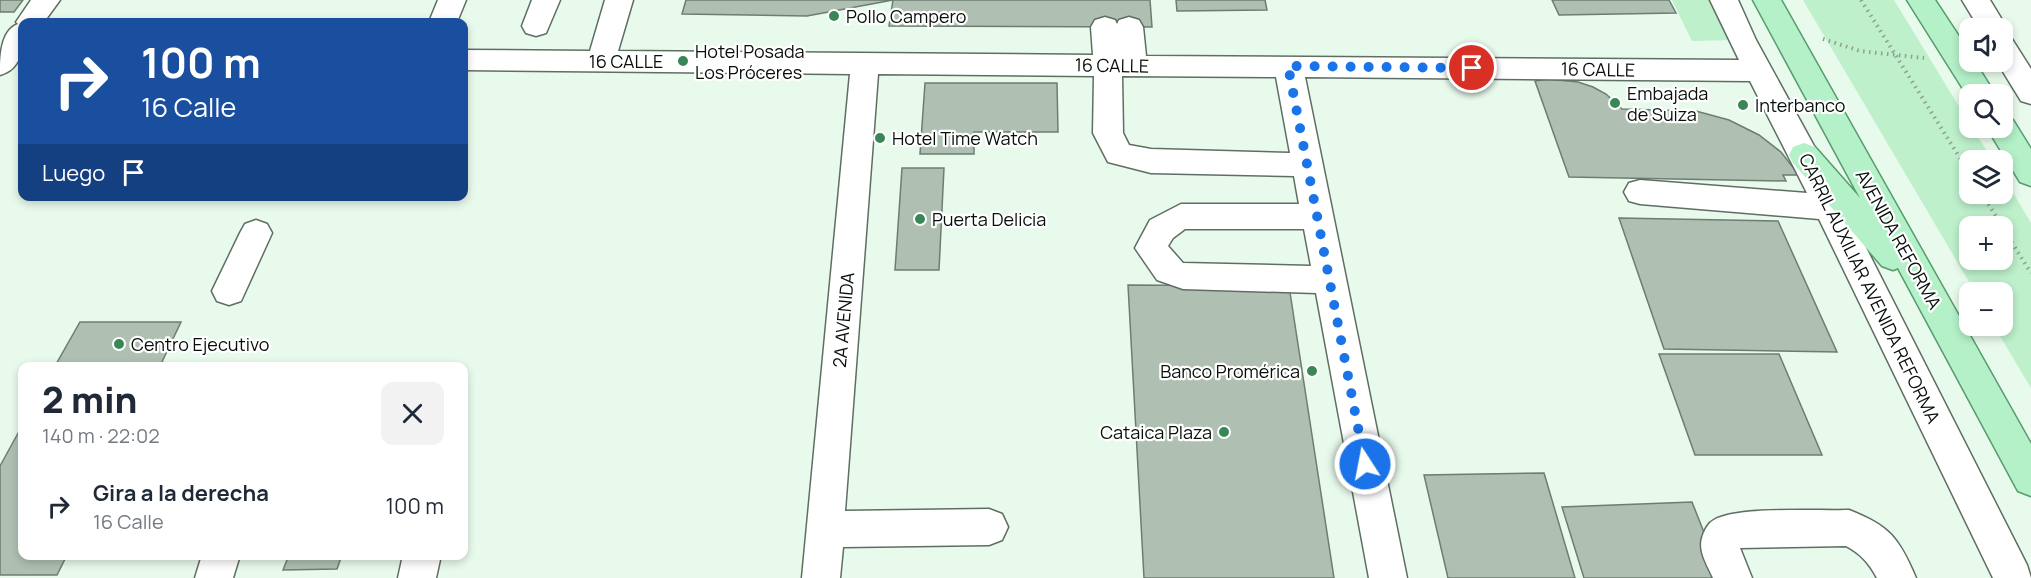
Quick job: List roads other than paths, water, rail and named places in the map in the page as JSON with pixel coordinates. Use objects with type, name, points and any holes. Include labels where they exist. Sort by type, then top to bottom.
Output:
[{"type":"main road","name":"AVENIDA REFORMA","points":[[1767,0],[2031,479]]},
{"type":"main road","points":[[1921,0],[1975,84]]},
{"type":"main road","points":[[2008,138],[2031,174]]},
{"type":"main road","points":[[1804,155],[1937,308]]},
{"type":"street","points":[[33,18],[46,0]]},
{"type":"street","points":[[444,18],[452,0]]},
{"type":"street","points":[[536,26],[546,0]]},
{"type":"street","points":[[601,61],[619,0]]},
{"type":"street","name":"CARRIL AUXILIAR AVENIDA REFORMA","points":[[1724,0],[1804,155],[2013,578]]},
{"type":"street","points":[[1976,0],[1987,18]]},
{"type":"street","points":[[1117,27],[1120,65],[1108,133],[1119,154],[1150,161],[1308,165]]},
{"type":"street","points":[[7,58],[18,40]]},
{"type":"street","name":"16 CALLE","points":[[468,60],[1760,70]]},
{"type":"street","points":[[2013,61],[2027,81]]},
{"type":"street","name":"2A AVENIDA","points":[[821,578],[865,63]]},
{"type":"street","points":[[1288,66],[1388,578]]},
{"type":"street","points":[[1640,192],[1830,207]]},
{"type":"street","points":[[1318,216],[1180,217],[1163,226],[1154,236],[1151,248],[1169,271],[1183,276],[1330,280]]},
{"type":"street","points":[[229,291],[256,233]]},
{"type":"street","points":[[825,530],[868,527],[989,527]]},
{"type":"street","points":[[1733,578],[1721,554],[1720,540],[1726,533],[1736,530],[1849,528],[1861,533],[1877,546],[1897,578]]},
{"type":"street","points":[[213,578],[220,560]]},
{"type":"street","points":[[417,578],[421,560]]},
{"type":"place","name":"Pollo Campero","points":[[834,16]]},
{"type":"place","name":"Hotel Posada Los Próceres","points":[[683,61]]},
{"type":"place","name":"Embajada de Suiza","points":[[1615,103]]},
{"type":"place","name":"Interbanco","points":[[1743,105]]},
{"type":"place","name":"Hotel Time Watch","points":[[880,138]]},
{"type":"place","name":"Puerta Delicia","points":[[920,219]]},
{"type":"place","name":"Centro Ejecutivo","points":[[119,344]]},
{"type":"place","name":"Banco Promérica","points":[[1312,371]]},
{"type":"place","name":"Cataica Plaza","points":[[1224,432]]}]
